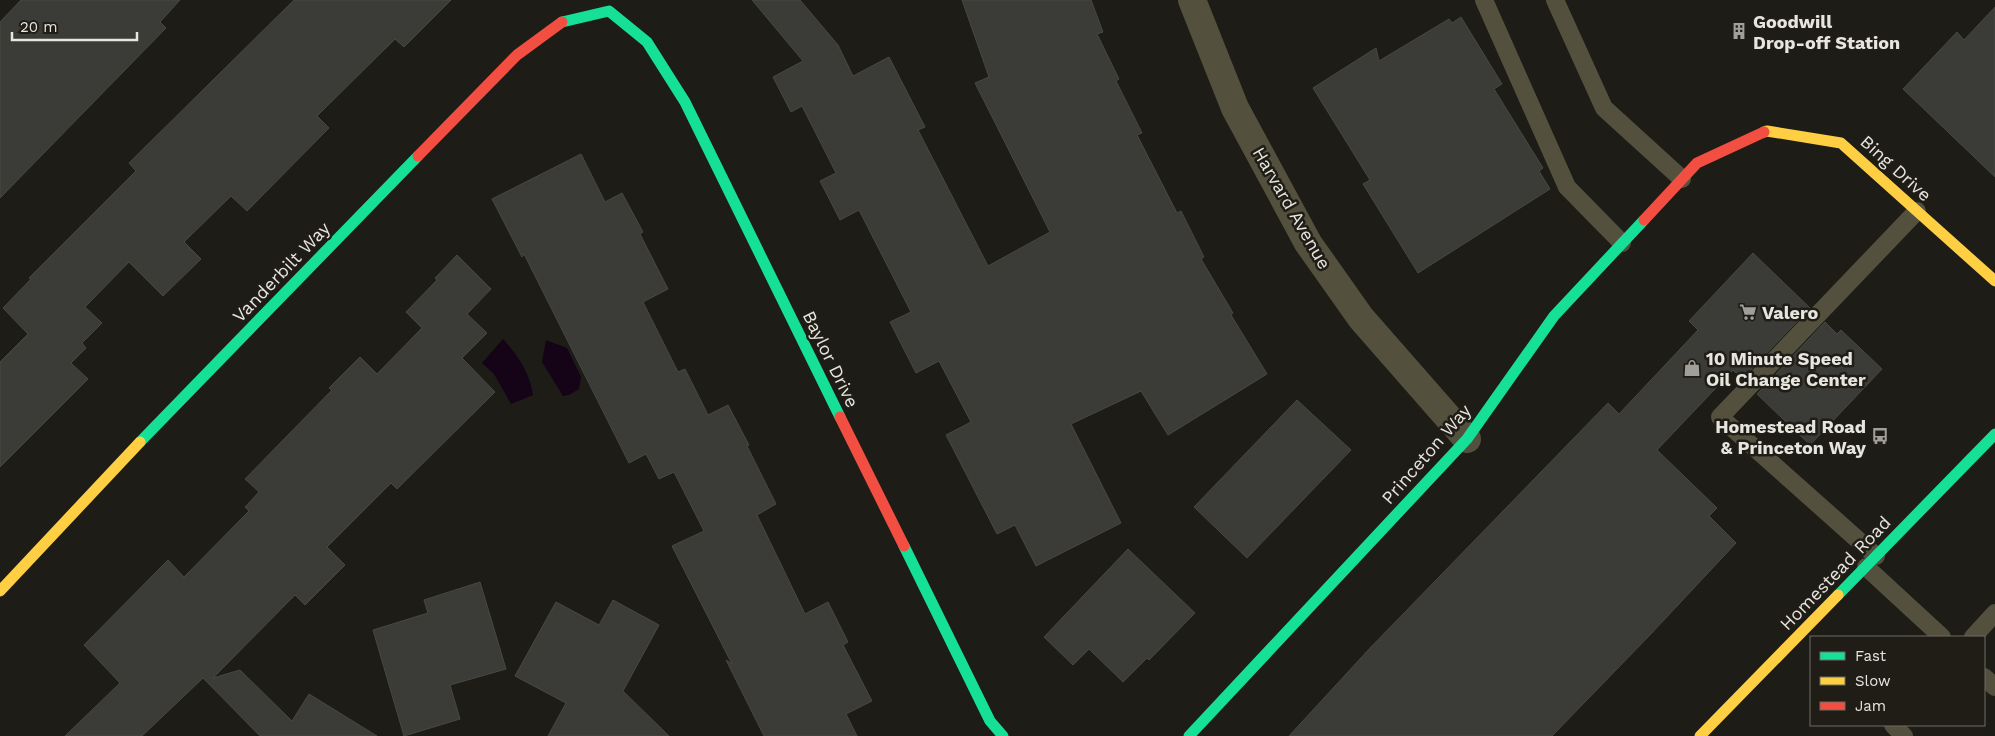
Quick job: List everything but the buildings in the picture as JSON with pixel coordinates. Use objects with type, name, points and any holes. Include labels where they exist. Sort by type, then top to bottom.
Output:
[{"type":"street","name":"Harvard Avenue","points":[[1192,0],[1235,108],[1308,243],[1361,318],[1467,439]]},
{"type":"street","name":"Vanderbilt Way","points":[[0,591],[179,400],[517,55],[565,20],[609,11]]},
{"type":"street","name":"Baylor Drive","points":[[609,11],[646,42],[685,102],[990,720],[1003,736]]},
{"type":"street","name":"Bing Drive","points":[[1697,163],[1767,131],[1841,143],[1995,281]]},
{"type":"street","name":"Princeton Way","points":[[1189,736],[1467,439],[1554,316],[1697,163]]},
{"type":"street","name":"Homestead Road","points":[[1700,736],[1806,640],[1871,562],[1995,434]]},
{"type":"lane","points":[[1484,0],[1567,187],[1622,243]]},
{"type":"lane","points":[[1555,0],[1604,108],[1682,179]]},
{"type":"lane","points":[[1917,211],[1720,417],[1871,562],[1941,636]]},
{"type":"lane","points":[[1974,636],[1995,613]]},
{"type":"lane","points":[[1985,678],[1995,687]]},
{"type":"lane","points":[[1894,726],[1904,736]]},
{"type":"shaded area","points":[[503,339],[522,365],[529,379],[533,395],[511,404],[494,374],[482,363]]},
{"type":"shaded area","points":[[546,340],[567,348],[581,377],[579,389],[569,395],[563,396],[542,362]]},
{"type":"traffic: fast","points":[[562,22],[609,11],[647,42],[685,102],[840,417]]},
{"type":"traffic: fast","points":[[140,442],[418,156]]},
{"type":"traffic: fast","points":[[1189,736],[1467,439],[1554,316],[1644,220]]},
{"type":"traffic: fast","points":[[1838,595],[1995,434]]},
{"type":"traffic: fast","points":[[904,546],[990,721],[1003,736]]},
{"type":"traffic: slow","points":[[1764,132],[1841,143],[1995,281]]},
{"type":"traffic: slow","points":[[0,591],[140,442]]},
{"type":"traffic: slow","points":[[1700,736],[1838,595]]},
{"type":"traffic: jam","points":[[418,156],[517,55],[562,22]]},
{"type":"traffic: jam","points":[[1644,220],[1697,163],[1764,132]]},
{"type":"traffic: jam","points":[[840,417],[904,546]]},
{"type":"place","name":"Goodwill Drop-off Station","points":[[1739,31]]},
{"type":"place","name":"Valero","points":[[1748,312]]},
{"type":"place","name":"10 Minute Speed Oil Change Center","points":[[1692,368]]},
{"type":"place","name":"Homestead Road & Princeton Way","points":[[1880,436]]}]
